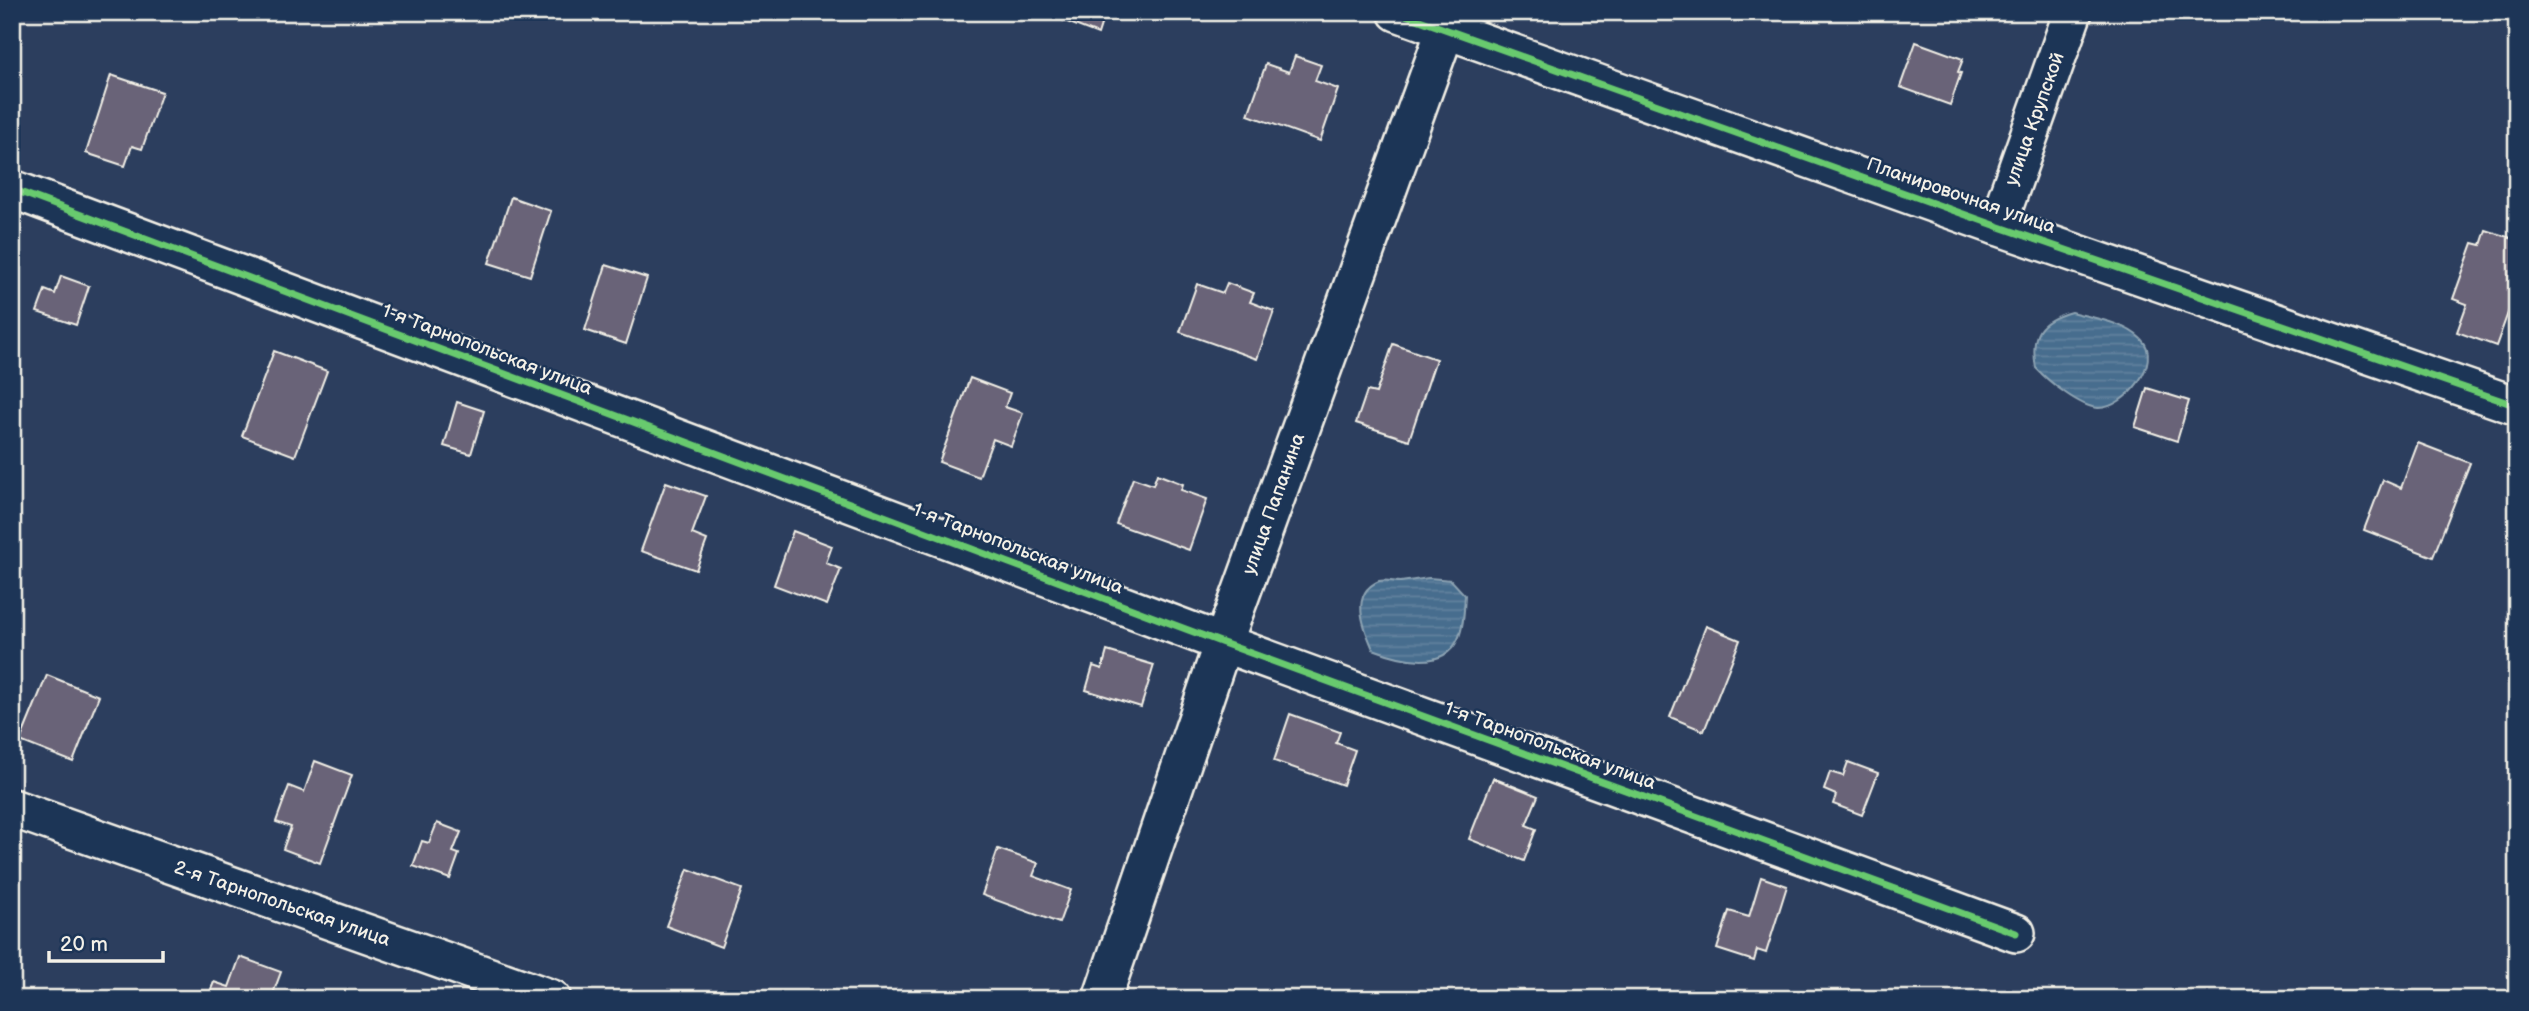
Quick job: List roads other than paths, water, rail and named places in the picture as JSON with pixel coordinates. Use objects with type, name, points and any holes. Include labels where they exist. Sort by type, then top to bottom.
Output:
[{"type":"street","name":"Планировочная улица","points":[[1397,12],[1449,21],[1997,226],[2517,406]]},
{"type":"street","name":"улица Крупской","points":[[1997,226],[2073,12]]},
{"type":"street","name":"улица Папанина","points":[[1102,999],[1223,643],[1449,21]]},
{"type":"street","name":"1-я Тарнопольская улица","points":[[12,189],[1223,643],[2015,933]]},
{"type":"street","name":"2-я Тарнопольская улица","points":[[12,808],[552,999]]},
{"type":"water","points":[[2071,312],[2126,328],[2141,339],[2147,348],[2145,371],[2138,382],[2130,392],[2109,406],[2098,408],[2082,403],[2056,386],[2036,368],[2034,346],[2039,331],[2051,320]]},
{"type":"water","points":[[1429,578],[1451,580],[1465,595],[1461,629],[1451,649],[1442,656],[1420,660],[1373,649],[1361,612],[1364,594],[1382,580],[1401,582]]}]
